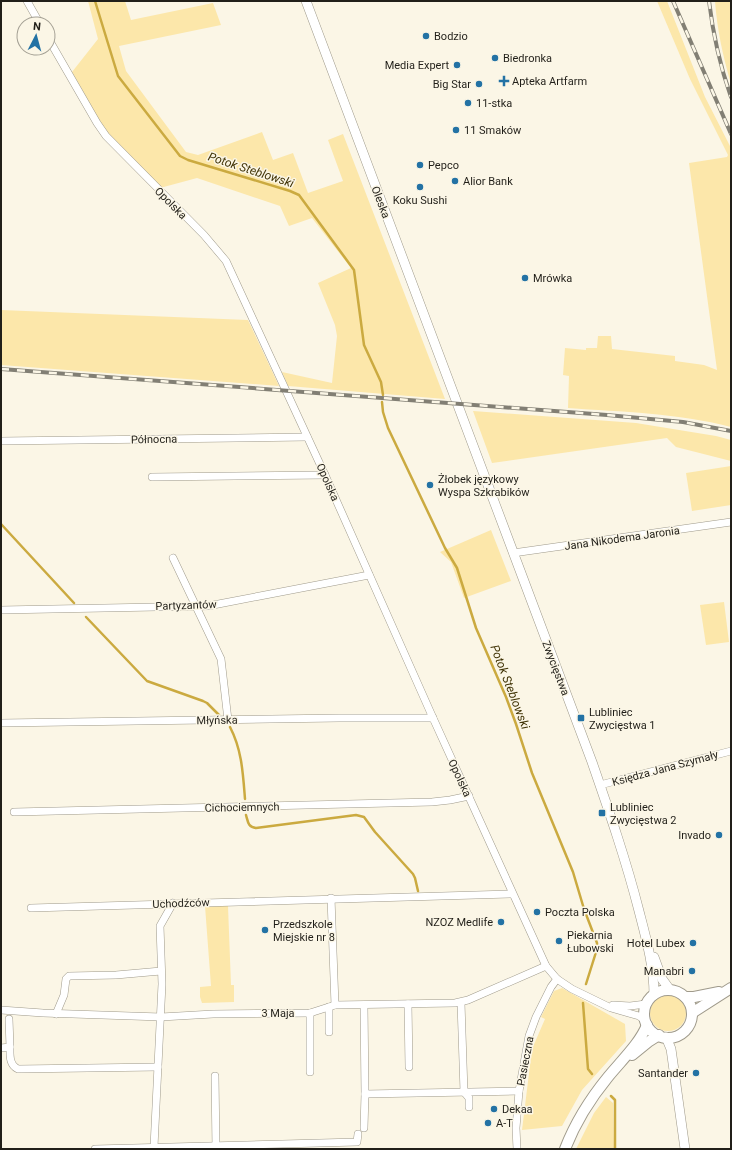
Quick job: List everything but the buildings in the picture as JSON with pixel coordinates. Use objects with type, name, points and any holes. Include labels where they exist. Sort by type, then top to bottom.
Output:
[{"type":"main road","points":[[685,997],[694,997],[729,989]]},
{"type":"main road","points":[[692,1013],[729,989]]},
{"type":"main road","points":[[615,1069],[648,1042],[663,1036],[679,1035],[689,1026],[692,1013],[690,1004],[685,997],[676,991],[662,991],[654,995],[646,1004],[646,1022],[652,1031],[663,1036]]},
{"type":"main road","points":[[565,1149],[578,1121],[597,1091],[641,1036],[646,1022]]},
{"type":"street","points":[[27,1],[35,16]]},
{"type":"street","name":"Oleska","points":[[306,1],[456,404]]},
{"type":"street","name":"Opolska","points":[[56,52],[97,124],[106,136],[204,235],[224,258],[325,474],[512,894],[546,966]]},
{"type":"street","name":"Zwycięstwa","points":[[456,404],[600,785],[622,849],[646,935],[662,979],[670,990]]},
{"type":"street","name":"Północna","points":[[1,441],[307,437]]},
{"type":"street","points":[[152,477],[325,474]]},
{"type":"street","name":"Jana Nikodema Jaronia","points":[[513,553],[731,522]]},
{"type":"street","points":[[173,558],[221,659],[228,720]]},
{"type":"street","name":"Partyzantów","points":[[1,610],[105,607],[196,607],[214,605],[369,575]]},
{"type":"street","name":"Młyńska","points":[[1,723],[433,718]]},
{"type":"street","name":"Księdza Jana Szymały","points":[[600,785],[731,751]]},
{"type":"street","name":"Cichociemnych","points":[[14,812],[432,802],[469,796]]},
{"type":"street","name":"Uchodźców","points":[[31,908],[331,898],[512,894]]},
{"type":"street","points":[[329,1032],[332,1006],[331,898]]},
{"type":"street","points":[[154,1147],[161,1017],[162,971],[160,926],[173,903]]},
{"type":"street","name":"Zwycięstwa","points":[[646,935],[654,995]]},
{"type":"street","points":[[546,966],[557,979],[572,989],[617,1010],[639,1016],[646,1022]]},
{"type":"street","name":"3 Maja","points":[[1,1010],[56,1014],[161,1017],[214,1014],[310,1013],[332,1006],[461,1003],[546,966]]},
{"type":"street","points":[[56,1014],[64,994],[66,979],[69,976],[116,975],[162,971]]},
{"type":"street","name":"Pasieczna","points":[[517,1149],[516,1128],[519,1091],[531,1029],[551,987],[557,979]]},
{"type":"street","points":[[461,1003],[464,1092],[469,1098],[469,1107]]},
{"type":"street","points":[[604,1003],[630,1006],[646,1004]]},
{"type":"street","points":[[408,1004],[409,1067]]},
{"type":"street","points":[[364,1005],[364,1128]]},
{"type":"street","points":[[10,1011],[11,1061],[15,1068],[158,1067]]},
{"type":"street","points":[[310,1013],[310,1072]]},
{"type":"street","points":[[1,1019],[9,1019]]},
{"type":"street","points":[[663,1036],[671,1050],[685,1149]]},
{"type":"street","points":[[1,1048],[10,1047]]},
{"type":"street","points":[[215,1076],[216,1147]]},
{"type":"street","points":[[365,1094],[519,1091]]},
{"type":"street","points":[[95,1149],[216,1147],[357,1142],[358,1134]]},
{"type":"shaded area","points":[[88,1],[125,1],[131,20],[213,3],[221,25],[119,46],[126,71],[186,152],[198,155],[262,132],[273,160],[293,153],[308,193],[343,181],[328,140],[343,134],[445,399],[288,386],[282,372],[332,383],[337,336],[335,325],[318,283],[351,268],[312,218],[289,226],[280,206],[197,178],[160,188],[126,155],[103,127],[72,72],[98,39]]},
{"type":"shaded area","points":[[657,1],[667,1],[705,97],[731,148],[731,427],[711,422],[670,416],[568,408],[569,376],[563,375],[565,348],[586,350],[586,348],[597,348],[598,336],[611,336],[612,349],[675,356],[675,361],[704,365],[717,370],[689,163],[727,157],[728,155],[690,79]]},
{"type":"shaded area","points":[[715,1],[731,1],[731,84],[725,64],[717,22]]},
{"type":"shaded area","points":[[1,310],[248,320],[279,386],[1,365]]},
{"type":"shaded area","points":[[473,411],[636,423],[716,436],[731,440],[731,461],[676,447],[667,438],[492,463]]},
{"type":"shaded area","points":[[731,466],[731,505],[692,511],[686,473]]},
{"type":"shaded area","points":[[491,530],[511,581],[464,598],[451,562],[440,552]]},
{"type":"shaded area","points":[[724,602],[729,642],[706,645],[700,605]]},
{"type":"shaded area","points":[[205,906],[228,906],[231,985],[234,985],[234,1002],[202,1003],[200,997],[200,987],[211,986]]},
{"type":"shaded area","points":[[562,988],[625,1024],[626,1041],[582,1090],[562,1126],[522,1130],[532,1049],[545,1019],[541,1017],[554,991]]},
{"type":"shaded area","points":[[671,995],[681,1000],[685,1006],[685,1020],[681,1026],[675,1030],[665,1031],[655,1026],[651,1020],[650,1010],[655,1000],[661,996]]},
{"type":"shaded area","points":[[606,1097],[613,1103],[614,1149],[576,1149],[594,1113]]},
{"type":"waterway","name":"Potok Steblowski","points":[[95,1],[118,76],[180,156],[188,160],[299,195],[354,270],[364,345],[381,382],[383,395]]},
{"type":"waterway","name":"Potok Steblowski","points":[[382,402],[383,412],[388,428],[445,548],[457,568],[476,628],[506,697],[532,773],[573,872],[584,909],[597,943],[597,949],[586,984]]},
{"type":"waterway","points":[[1,524],[74,603]]},
{"type":"waterway","points":[[86,617],[147,681],[203,701],[219,715]]},
{"type":"waterway","points":[[230,727],[237,744],[243,771],[245,799]]},
{"type":"waterway","points":[[246,815],[250,825],[256,828],[356,815],[364,817],[375,832],[413,874],[418,891]]},
{"type":"waterway","name":"Potok Steblowski","points":[[583,1003],[588,1069],[592,1074]]},
{"type":"waterway","name":"Potok Steblowski","points":[[611,1096],[615,1100],[615,1149]]},
{"type":"railway","points":[[673,1],[731,134]]},
{"type":"railway","points":[[709,1],[717,50],[731,97]]},
{"type":"railway","points":[[1,369],[607,415],[683,422],[731,431]]},
{"type":"place","name":"Bodzio","points":[[426,36]]},
{"type":"place","name":"Biedronka","points":[[495,58]]},
{"type":"place","name":"Media Expert","points":[[457,65]]},
{"type":"place","name":"Apteka Artfarm","points":[[504,81]]},
{"type":"place","name":"Big Star","points":[[479,84]]},
{"type":"place","name":"11-stka","points":[[468,103]]},
{"type":"place","name":"11 Smaków","points":[[456,130]]},
{"type":"place","name":"Pepco","points":[[420,165]]},
{"type":"place","name":"Alior Bank","points":[[455,181]]},
{"type":"place","name":"Koku Sushi","points":[[420,187]]},
{"type":"place","name":"Mrówka","points":[[525,278]]},
{"type":"place","name":"Żłobek językowy Wyspa Szkrabików","points":[[430,485]]},
{"type":"place","name":"Lubliniec Zwycięstwa 1","points":[[581,718]]},
{"type":"place","name":"Lubliniec Zwycięstwa 2","points":[[602,813]]},
{"type":"place","name":"Invado","points":[[719,835]]},
{"type":"place","name":"Poczta Polska","points":[[537,912]]},
{"type":"place","name":"NZOZ Medlife","points":[[501,922]]},
{"type":"place","name":"Przedszkole Miejskie nr 8","points":[[265,930]]},
{"type":"place","name":"Piekarnia Łubowski","points":[[559,941]]},
{"type":"place","name":"Hotel Lubex","points":[[693,943]]},
{"type":"place","name":"Manabri","points":[[692,971]]},
{"type":"place","name":"Santander","points":[[696,1073]]},
{"type":"place","name":"Dekaa","points":[[494,1109]]},
{"type":"place","name":"A-T","points":[[488,1123]]}]
